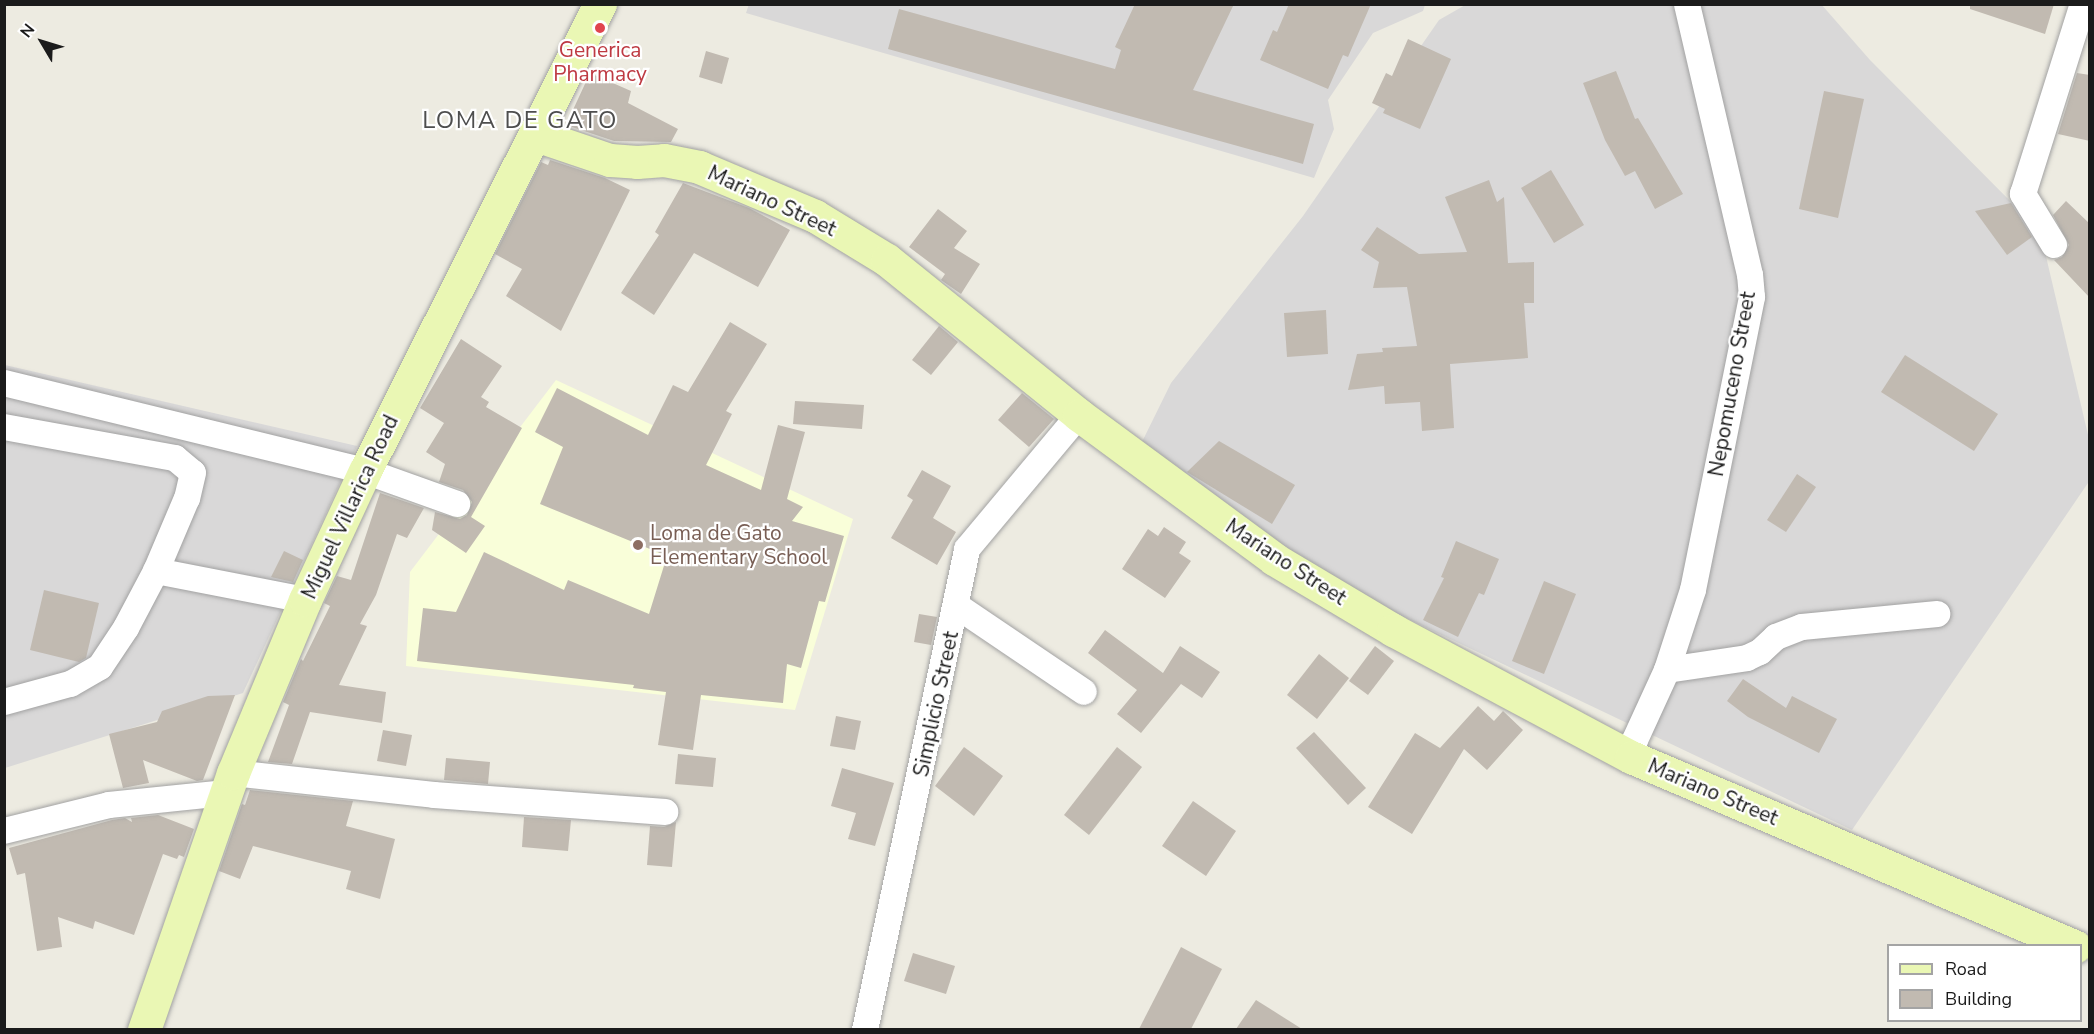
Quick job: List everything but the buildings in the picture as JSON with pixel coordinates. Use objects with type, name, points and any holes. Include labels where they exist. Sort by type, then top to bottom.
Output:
[{"type":"main road","name":"Miguel Villarica Road","points":[[144,1029],[230,783],[305,600],[365,471],[600,4]]},
{"type":"main road","name":"Mariano Street","points":[[536,135],[610,160],[637,162],[664,160],[699,167],[815,216],[886,260],[1079,415],[1274,559],[1393,630],[1631,757],[2073,944]]},
{"type":"street","name":"Nepomuceno Street","points":[[1631,757],[1635,740],[1667,670],[1693,590],[1752,297],[1749,275],[1687,4]]},
{"type":"street","points":[[2054,245],[2023,194],[2083,4]]},
{"type":"street","points":[[4,382],[365,471],[457,504]]},
{"type":"street","name":"Simplicio Street","points":[[865,1029],[957,606],[967,549],[1079,415]]},
{"type":"street","points":[[4,427],[175,458],[193,472],[187,498],[156,571],[126,628],[100,667],[70,684],[4,702]]},
{"type":"street","points":[[156,571],[305,600]]},
{"type":"street","points":[[957,606],[1084,692]]},
{"type":"street","points":[[1667,670],[1747,658],[1760,651],[1776,637],[1802,627],[1937,614]]},
{"type":"street","points":[[4,831],[109,805],[230,783],[434,795],[665,813]]},
{"type":"shaded area","points":[[749,4],[1425,5],[1423,11],[1373,33],[1328,100],[1334,129],[1314,178],[746,13]]},
{"type":"shaded area","points":[[1467,4],[1821,4],[1870,60],[2040,231],[2089,439],[2090,480],[1852,830],[1320,577],[1140,446],[1171,383],[1303,216],[1439,20]]},
{"type":"shaded area","points":[[5,365],[357,446],[243,693],[5,768]]},
{"type":"shaded area","name":"Loma de Gato Elementary School","points":[[556,380],[853,519],[795,710],[406,666],[410,572]]},
{"type":"place","name":"Generica Pharmacy","points":[[600,28]]},
{"type":"place","name":"Loma de Gato Elementary School","points":[[638,545]]},
{"type":"district","name":"LOMA DE GATO","points":[[520,121]]}]
